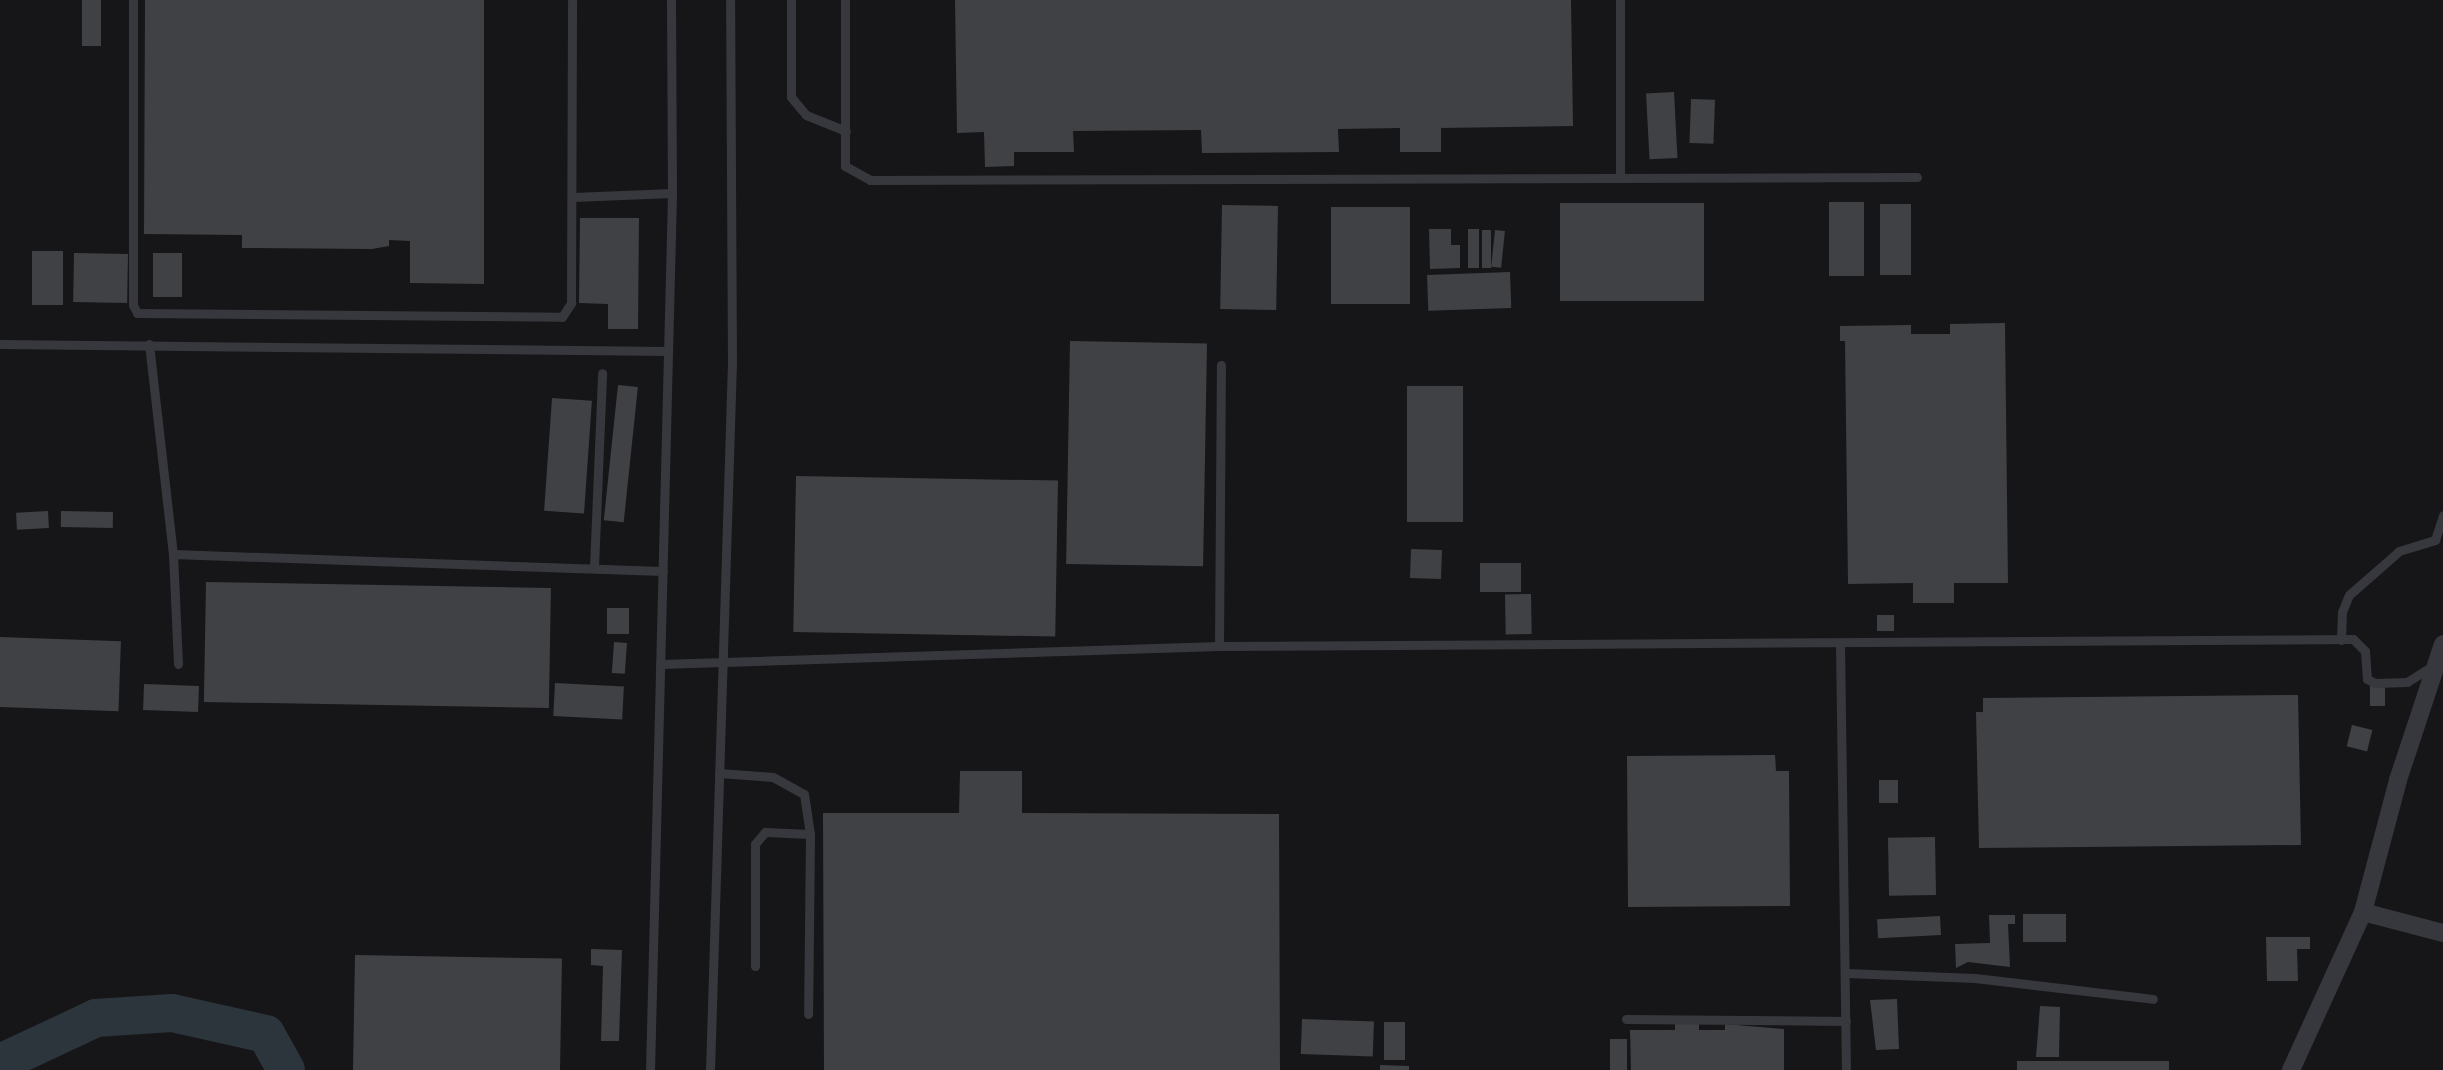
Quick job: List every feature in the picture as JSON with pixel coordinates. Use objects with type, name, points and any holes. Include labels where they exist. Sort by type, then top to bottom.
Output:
[{"type":"street","points":[[2291,1070],[2363,912],[2398,780],[2440,653]]},
{"type":"street","points":[[2363,912],[2443,933]]},
{"type":"lane","points":[[133,0],[133,305],[137,313],[562,317],[571,303],[572,0]]},
{"type":"lane","points":[[650,1070],[672,193],[671,0]]},
{"type":"lane","points":[[710,1070],[732,364],[730,0]]},
{"type":"lane","points":[[791,0],[791,97],[806,115],[846,131]]},
{"type":"lane","points":[[845,0],[845,166],[870,180],[1917,177]]},
{"type":"lane","points":[[1620,0],[1620,177]]},
{"type":"lane","points":[[573,197],[672,193]]},
{"type":"lane","points":[[0,344],[668,351]]},
{"type":"lane","points":[[149,344],[173,554],[178,664]]},
{"type":"lane","points":[[1219,646],[1221,365]]},
{"type":"lane","points":[[594,567],[602,373]]},
{"type":"lane","points":[[2341,640],[2342,612],[2349,595],[2399,551],[2435,540],[2443,515]]},
{"type":"lane","points":[[173,554],[663,571]]},
{"type":"lane","points":[[660,664],[722,665],[1219,646],[2341,640],[2359,643],[2365,651],[2367,679],[2375,683],[2407,682],[2440,653]]},
{"type":"lane","points":[[1840,643],[1846,1070]]},
{"type":"lane","points":[[719,773],[773,777],[797,787],[804,794],[810,834],[808,1014]]},
{"type":"lane","points":[[755,966],[759,835],[810,834]]},
{"type":"lane","points":[[1846,973],[1975,978],[2153,999]]},
{"type":"lane","points":[[1626,1019],[1846,1021]]},
{"type":"building","points":[[82,0],[101,0],[101,46],[82,46]]},
{"type":"building","points":[[145,0],[484,0],[484,284],[410,283],[410,241],[389,240],[389,246],[372,249],[242,248],[242,235],[144,234]]},
{"type":"building","points":[[955,0],[1571,0],[1573,126],[1441,128],[1441,152],[1400,152],[1400,128],[1338,129],[1339,152],[1202,153],[1201,130],[1073,131],[1074,152],[1014,152],[1014,166],[985,167],[984,132],[957,133]]},
{"type":"building","points":[[1674,92],[1677,158],[1649,159],[1646,93]]},
{"type":"building","points":[[1691,99],[1715,100],[1713,144],[1689,143]]},
{"type":"building","points":[[1829,202],[1864,202],[1864,276],[1829,276]]},
{"type":"building","points":[[1560,203],[1704,203],[1704,301],[1560,301]]},
{"type":"building","points":[[1880,204],[1911,204],[1911,275],[1880,275]]},
{"type":"building","points":[[1222,205],[1278,206],[1276,310],[1220,309]]},
{"type":"building","points":[[1331,207],[1410,207],[1410,304],[1331,304]]},
{"type":"building","points":[[580,218],[639,218],[638,329],[608,329],[608,304],[579,303]]},
{"type":"building","points":[[1429,229],[1451,229],[1451,245],[1460,245],[1460,268],[1430,269]]},
{"type":"building","points":[[1468,229],[1479,229],[1479,268],[1468,268]]},
{"type":"building","points":[[1482,230],[1491,230],[1491,268],[1482,268]]},
{"type":"building","points":[[1495,230],[1505,231],[1501,268],[1491,267]]},
{"type":"building","points":[[32,251],[63,251],[63,305],[32,305]]},
{"type":"building","points":[[74,253],[128,254],[127,303],[73,302]]},
{"type":"building","points":[[153,253],[182,253],[182,297],[153,297]]},
{"type":"building","points":[[1510,272],[1511,308],[1428,311],[1427,275]]},
{"type":"building","points":[[2005,323],[2008,583],[1954,583],[1954,603],[1913,603],[1913,583],[1848,584],[1845,341],[1840,341],[1840,326],[1911,325],[1911,334],[1950,334],[1950,324]]},
{"type":"building","points":[[1070,341],[1207,343],[1203,566],[1066,564]]},
{"type":"building","points":[[618,385],[638,387],[624,522],[604,520]]},
{"type":"building","points":[[1407,386],[1463,386],[1463,522],[1407,522]]},
{"type":"building","points":[[552,398],[592,401],[584,514],[544,511]]},
{"type":"building","points":[[796,476],[1058,481],[1055,637],[793,632]]},
{"type":"building","points":[[48,511],[49,528],[17,530],[16,513]]},
{"type":"building","points":[[61,511],[113,512],[113,528],[61,527]]},
{"type":"building","points":[[1411,549],[1442,550],[1441,579],[1410,578]]},
{"type":"building","points":[[1480,563],[1521,563],[1521,592],[1480,592]]},
{"type":"building","points":[[206,582],[551,588],[549,708],[204,702]]},
{"type":"building","points":[[1505,594],[1531,594],[1532,634],[1506,634]]},
{"type":"building","points":[[607,608],[629,608],[629,634],[607,634]]},
{"type":"building","points":[[1877,615],[1894,615],[1894,631],[1877,631]]},
{"type":"building","points":[[0,637],[121,641],[118,711],[0,707]]},
{"type":"building","points":[[614,642],[627,643],[625,674],[612,673]]},
{"type":"building","points":[[555,683],[624,687],[622,720],[553,716]]},
{"type":"building","points":[[144,684],[199,686],[198,712],[143,710]]},
{"type":"building","points":[[2370,686],[2385,686],[2385,706],[2370,706]]},
{"type":"building","points":[[2298,695],[2301,845],[1979,848],[1976,712],[1983,712],[1983,698]]},
{"type":"building","points":[[2352,725],[2372,730],[2367,751],[2347,746]]},
{"type":"building","points":[[1775,755],[1776,771],[1789,771],[1790,906],[1628,907],[1627,756]]},
{"type":"building","points":[[960,771],[1022,771],[1022,813],[1279,814],[1280,1070],[824,1070],[823,813],[959,813]]},
{"type":"building","points":[[1879,780],[1898,780],[1898,803],[1879,803]]},
{"type":"building","points":[[1935,837],[1936,895],[1889,896],[1888,838]]},
{"type":"building","points":[[2023,914],[2066,914],[2066,942],[2023,942]]},
{"type":"building","points":[[1989,915],[2015,915],[2015,924],[2008,924],[2010,967],[1968,962],[1956,968],[1955,944],[1990,943]]},
{"type":"building","points":[[1940,916],[1941,935],[1878,938],[1877,919]]},
{"type":"building","points":[[2266,937],[2310,937],[2310,949],[2297,949],[2298,981],[2267,981]]},
{"type":"building","points":[[591,949],[622,950],[619,1041],[601,1041],[603,966],[591,965]]},
{"type":"building","points":[[355,955],[562,959],[560,1070],[353,1070]]},
{"type":"building","points":[[1897,999],[1899,1049],[1876,1050],[1870,1000]]},
{"type":"building","points":[[2040,1006],[2060,1007],[2059,1057],[2036,1057]]},
{"type":"building","points":[[1302,1019],[1374,1022],[1373,1056],[1301,1054]]},
{"type":"building","points":[[1384,1022],[1405,1022],[1405,1060],[1384,1060]]},
{"type":"building","points":[[1675,1024],[1699,1024],[1699,1030],[1725,1030],[1725,1024],[1784,1029],[1784,1070],[1631,1070],[1630,1030],[1675,1030]]},
{"type":"building","points":[[1610,1039],[1627,1039],[1627,1070],[1610,1070]]},
{"type":"building","points":[[2017,1061],[2169,1061],[2169,1070],[2017,1070]]},
{"type":"building","points":[[1380,1065],[1409,1066],[1409,1070],[1380,1070]]},
{"type":"waterway","points":[[0,1063],[96,1018],[172,1013],[266,1034],[286,1070]]}]
